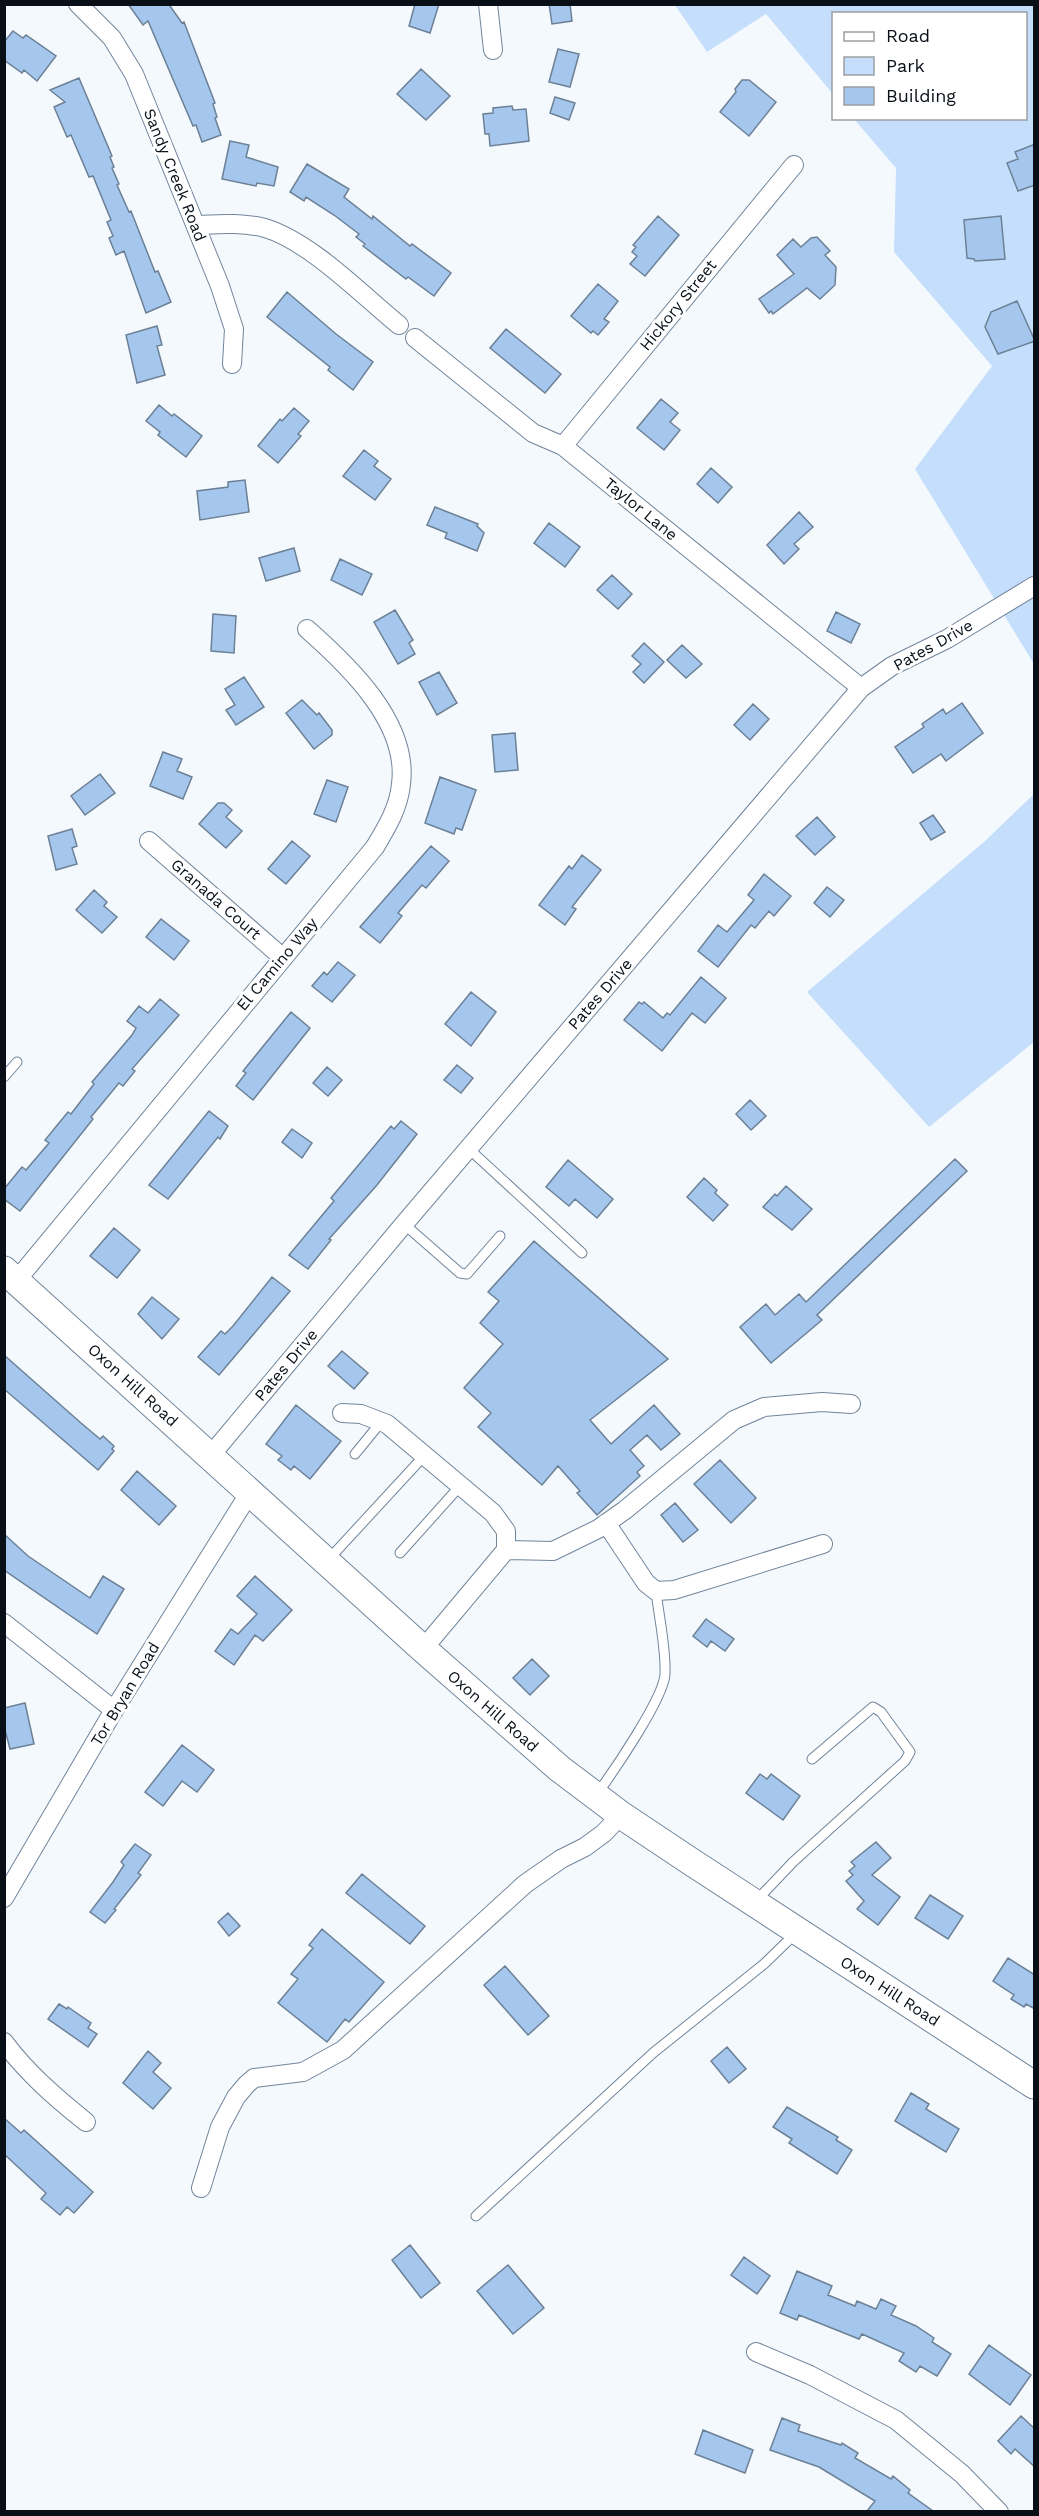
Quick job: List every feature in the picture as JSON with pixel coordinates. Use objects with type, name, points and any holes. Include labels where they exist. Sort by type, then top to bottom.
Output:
[{"type":"main road","name":"Oxon Hill Road","points":[[10,1275],[517,1734],[595,1796],[797,1931],[1035,2085]]},
{"type":"street","name":"Sandy Creek Road","points":[[78,4],[112,38],[130,66],[196,225],[234,329],[232,364]]},
{"type":"street","points":[[488,4],[493,50]]},
{"type":"street","name":"Hickory Street","points":[[563,446],[794,165]]},
{"type":"street","points":[[196,225],[240,224],[265,228],[285,237],[328,267],[399,325]]},
{"type":"street","name":"Taylor Lane","points":[[415,338],[533,433],[563,446],[861,688]]},
{"type":"street","name":"Pates Drive","points":[[211,1455],[468,1148],[861,688],[892,666],[947,639],[1035,586]]},
{"type":"street","name":"El Camino Way","points":[[10,1275],[375,846],[396,808],[401,784],[401,757],[393,732],[375,702],[353,673],[307,629]]},
{"type":"street","name":"Granada Court","points":[[149,841],[282,957]]},
{"type":"street","points":[[506,1550],[553,1551],[606,1523],[689,1460],[734,1420],[747,1413],[783,1404],[795,1406],[822,1402],[851,1404]]},
{"type":"street","points":[[342,1413],[361,1414],[382,1421],[493,1513],[506,1531],[506,1550],[423,1649]]},
{"type":"street","name":"Tor Bryan Road","points":[[4,1898],[114,1710],[250,1492]]},
{"type":"street","points":[[606,1523],[646,1583],[656,1591],[674,1590],[823,1544]]},
{"type":"street","points":[[4,1623],[114,1710]]},
{"type":"street","points":[[201,2188],[220,2127],[236,2097],[247,2084],[254,2078],[303,2072],[343,2050],[525,1884],[585,1847],[604,1833],[621,1815]]},
{"type":"street","points":[[4,2042],[18,2061],[42,2085],[86,2122]]},
{"type":"street","points":[[756,2352],[810,2375],[896,2420],[962,2474],[999,2511]]},
{"type":"lane","points":[[4,1077],[17,1062]]},
{"type":"lane","points":[[468,1148],[582,1253]]},
{"type":"lane","points":[[404,1224],[460,1273],[467,1274],[500,1236]]},
{"type":"lane","points":[[355,1454],[382,1421]]},
{"type":"lane","points":[[327,1561],[424,1456]]},
{"type":"lane","points":[[400,1553],[460,1486]]},
{"type":"lane","points":[[595,1796],[617,1766],[651,1707],[665,1676],[656,1591]]},
{"type":"lane","points":[[754,1902],[793,1862],[905,1761],[910,1752],[881,1712],[873,1707],[812,1759]]},
{"type":"lane","points":[[476,2216],[653,2053],[764,1964],[797,1931]]},
{"type":"green space","points":[[675,5],[1034,5],[1034,664],[915,469],[992,366],[894,252],[896,168],[855,120],[1027,120],[1027,12],[832,12],[832,93],[766,14],[707,52]]},
{"type":"green space","points":[[1034,794],[1034,1042],[929,1127],[807,992],[984,842]]},
{"type":"building","points":[[128,4],[172,4],[170,6],[182,23],[184,22],[215,103],[213,104],[217,117],[215,118],[221,135],[202,142],[148,21],[143,25]]},
{"type":"building","points":[[415,4],[439,4],[430,33],[409,26]]},
{"type":"building","points":[[549,4],[570,4],[572,21],[552,24]]},
{"type":"building","points":[[13,31],[23,38],[26,35],[56,56],[37,81],[24,70],[22,73],[4,60],[4,42]]},
{"type":"building","points":[[558,49],[579,54],[570,87],[549,82]]},
{"type":"building","points":[[421,69],[450,96],[426,120],[397,94]]},
{"type":"building","points":[[79,78],[112,156],[110,157],[114,167],[112,168],[119,184],[117,185],[129,212],[131,211],[155,272],[158,271],[171,302],[146,313],[124,251],[116,255],[109,238],[113,236],[107,222],[111,220],[93,176],[89,177],[71,135],[67,137],[54,107],[65,102],[50,90]]},
{"type":"building","points":[[742,80],[749,80],[776,102],[749,136],[720,112],[736,92],[735,89]]},
{"type":"building","points":[[555,97],[575,103],[569,120],[550,113]]},
{"type":"building","points":[[512,106],[513,110],[526,109],[529,141],[490,146],[489,134],[485,134],[483,114],[493,113],[493,108]]},
{"type":"building","points":[[230,141],[249,145],[246,157],[278,167],[274,186],[257,183],[256,186],[222,179]]},
{"type":"building","points":[[1035,144],[1035,185],[1018,191],[1007,163],[1018,159],[1015,152]]},
{"type":"building","points":[[307,164],[349,189],[344,197],[451,273],[434,296],[408,277],[406,279],[363,246],[365,244],[356,237],[359,234],[334,215],[306,197],[304,201],[290,192]]},
{"type":"building","points":[[658,216],[679,235],[645,276],[630,264],[637,256],[632,252],[636,247],[633,245]]},
{"type":"building","points":[[1001,216],[1005,259],[975,261],[967,258],[964,220]]},
{"type":"building","points":[[817,237],[830,251],[825,255],[836,267],[835,285],[820,299],[807,288],[773,314],[771,311],[769,313],[759,299],[794,274],[777,255],[793,239],[801,247],[811,238]]},
{"type":"building","points":[[598,284],[618,301],[604,319],[609,322],[598,335],[593,331],[591,333],[571,316]]},
{"type":"building","points":[[287,292],[373,362],[353,390],[328,370],[330,367],[267,317]]},
{"type":"building","points":[[1017,301],[1035,341],[998,354],[985,327],[991,312]]},
{"type":"building","points":[[157,326],[162,345],[157,346],[165,375],[137,383],[126,335]]},
{"type":"building","points":[[506,329],[561,374],[545,393],[490,348]]},
{"type":"building","points":[[661,399],[678,413],[670,422],[680,430],[664,450],[637,428]]},
{"type":"building","points":[[159,405],[202,436],[186,457],[158,435],[160,432],[146,421]]},
{"type":"building","points":[[294,408],[309,421],[298,434],[301,436],[278,463],[258,446],[280,419],[282,421]]},
{"type":"building","points":[[364,450],[378,461],[374,466],[391,479],[375,500],[343,476]]},
{"type":"building","points":[[711,468],[732,487],[718,503],[697,484]]},
{"type":"building","points":[[245,480],[249,512],[200,520],[197,491],[228,487],[228,482]]},
{"type":"building","points":[[435,507],[478,524],[477,526],[484,533],[477,551],[445,538],[447,533],[427,525]]},
{"type":"building","points":[[799,512],[813,527],[794,544],[799,549],[784,564],[767,545]]},
{"type":"building","points":[[549,523],[580,547],[565,567],[534,543]]},
{"type":"building","points":[[294,548],[300,571],[266,581],[259,558]]},
{"type":"building","points":[[340,559],[372,574],[362,595],[331,580]]},
{"type":"building","points":[[612,575],[632,594],[618,609],[597,590]]},
{"type":"building","points":[[395,610],[413,640],[409,643],[415,654],[398,664],[374,622]]},
{"type":"building","points":[[836,612],[860,624],[851,643],[827,631]]},
{"type":"building","points":[[213,614],[236,616],[234,653],[211,651]]},
{"type":"building","points":[[644,643],[664,662],[644,683],[633,672],[641,664],[632,656]]},
{"type":"building","points":[[682,645],[702,664],[686,678],[667,660]]},
{"type":"building","points":[[439,672],[457,703],[437,715],[419,682]]},
{"type":"building","points":[[244,677],[264,707],[236,725],[226,710],[235,705],[225,689]]},
{"type":"building","points":[[302,700],[317,715],[319,713],[332,730],[332,735],[314,749],[286,713]]},
{"type":"building","points":[[962,703],[983,733],[946,761],[941,754],[913,773],[895,747],[924,727],[922,724],[943,709],[946,714]]},
{"type":"building","points":[[753,704],[769,719],[750,740],[734,725]]},
{"type":"building","points":[[515,733],[518,770],[495,772],[492,735]]},
{"type":"building","points":[[163,752],[182,759],[177,771],[192,777],[183,799],[150,786]]},
{"type":"building","points":[[100,774],[115,793],[85,815],[71,796]]},
{"type":"building","points":[[440,777],[476,790],[462,830],[456,828],[454,834],[425,823]]},
{"type":"building","points":[[327,780],[348,787],[336,822],[314,814]]},
{"type":"building","points":[[218,803],[224,803],[232,810],[226,817],[242,831],[226,848],[199,824]]},
{"type":"building","points":[[933,815],[945,832],[931,840],[920,823]]},
{"type":"building","points":[[817,817],[835,837],[815,855],[796,836]]},
{"type":"building","points":[[72,829],[77,846],[72,848],[77,864],[56,870],[48,836]]},
{"type":"building","points":[[292,841],[310,856],[286,884],[268,869]]},
{"type":"building","points":[[431,846],[449,861],[426,888],[422,885],[398,913],[402,916],[380,943],[360,927]]},
{"type":"building","points":[[582,855],[601,870],[572,907],[576,909],[565,925],[539,905],[569,866],[572,869]]},
{"type":"building","points":[[764,874],[791,896],[774,916],[769,911],[755,928],[751,925],[718,967],[698,951],[718,925],[727,932],[754,900],[748,895]]},
{"type":"building","points":[[827,887],[844,900],[830,917],[814,903]]},
{"type":"building","points":[[94,890],[107,902],[104,906],[117,917],[102,933],[76,910]]},
{"type":"building","points":[[161,919],[189,941],[174,960],[146,937]]},
{"type":"building","points":[[338,962],[355,975],[332,1002],[312,986],[324,972],[327,975]]},
{"type":"building","points":[[701,977],[726,998],[705,1023],[692,1013],[662,1051],[624,1020],[639,1002],[642,1004],[644,1002],[663,1018],[667,1013],[670,1015]]},
{"type":"building","points":[[471,992],[496,1012],[471,1046],[445,1024]]},
{"type":"building","points":[[160,999],[179,1015],[132,1069],[135,1071],[123,1086],[119,1083],[91,1117],[93,1119],[20,1211],[4,1199],[4,1189],[22,1167],[26,1170],[49,1143],[45,1140],[68,1112],[71,1114],[94,1084],[92,1082],[132,1035],[136,1028],[127,1021],[139,1006],[148,1013]]},
{"type":"building","points":[[291,1012],[310,1028],[253,1100],[236,1086],[246,1073],[243,1071]]},
{"type":"building","points":[[457,1065],[473,1078],[461,1093],[444,1080]]},
{"type":"building","points":[[327,1067],[342,1080],[328,1096],[313,1083]]},
{"type":"building","points":[[750,1100],[766,1116],[751,1130],[736,1114]]},
{"type":"building","points":[[209,1111],[228,1126],[220,1139],[218,1137],[168,1199],[149,1185]]},
{"type":"building","points":[[401,1121],[417,1134],[377,1185],[329,1239],[331,1240],[308,1269],[289,1255],[334,1201],[331,1198],[391,1126],[394,1129]]},
{"type":"building","points":[[292,1129],[312,1143],[302,1158],[282,1142]]},
{"type":"building","points":[[955,1159],[967,1171],[817,1315],[822,1320],[771,1363],[740,1327],[766,1304],[775,1315],[799,1294],[806,1302]]},
{"type":"building","points":[[568,1160],[613,1199],[597,1218],[575,1199],[569,1206],[546,1187]]},
{"type":"building","points":[[704,1178],[728,1205],[713,1221],[687,1197]]},
{"type":"building","points":[[786,1186],[812,1209],[792,1230],[763,1207]]},
{"type":"building","points":[[114,1228],[140,1250],[117,1278],[90,1256]]},
{"type":"building","points":[[534,1241],[668,1359],[590,1420],[611,1444],[654,1405],[680,1434],[661,1450],[647,1435],[630,1450],[644,1466],[637,1472],[640,1476],[597,1515],[577,1493],[580,1491],[558,1466],[542,1485],[478,1427],[491,1413],[464,1388],[503,1344],[480,1323],[499,1301],[488,1292]]},
{"type":"building","points":[[272,1277],[290,1291],[219,1375],[198,1357],[221,1331],[225,1334],[233,1326]]},
{"type":"building","points":[[152,1297],[179,1319],[162,1339],[138,1314]]},
{"type":"building","points":[[342,1351],[368,1373],[354,1389],[328,1366]]},
{"type":"building","points":[[4,1355],[100,1439],[103,1436],[114,1446],[112,1449],[114,1451],[98,1470],[4,1389]]},
{"type":"building","points":[[296,1405],[341,1441],[310,1479],[294,1466],[291,1470],[278,1460],[282,1456],[266,1444]]},
{"type":"building","points":[[720,1460],[756,1498],[731,1523],[694,1484]]},
{"type":"building","points":[[137,1471],[176,1506],[159,1525],[121,1490]]},
{"type":"building","points":[[675,1503],[698,1530],[683,1542],[661,1515]]},
{"type":"building","points":[[4,1534],[28,1556],[90,1598],[103,1576],[124,1589],[97,1634],[4,1570]]},
{"type":"building","points":[[255,1576],[292,1610],[263,1641],[255,1635],[234,1665],[215,1651],[231,1629],[238,1634],[257,1614],[237,1596]]},
{"type":"building","points":[[706,1619],[734,1639],[725,1651],[711,1641],[707,1647],[693,1636]]},
{"type":"building","points":[[532,1659],[549,1676],[530,1695],[513,1678]]},
{"type":"building","points":[[25,1703],[34,1744],[10,1749],[4,1726],[4,1708]]},
{"type":"building","points":[[182,1745],[214,1770],[197,1792],[182,1781],[163,1806],[145,1792]]},
{"type":"building","points":[[760,1774],[767,1779],[771,1774],[800,1796],[783,1820],[746,1793]]},
{"type":"building","points":[[876,1842],[891,1858],[872,1875],[900,1897],[878,1925],[857,1909],[864,1901],[846,1881],[853,1875],[849,1871],[855,1866],[851,1862]]},
{"type":"building","points":[[135,1844],[151,1855],[138,1873],[141,1875],[105,1923],[90,1912],[113,1882],[124,1865],[121,1862]]},
{"type":"building","points":[[362,1874],[425,1926],[410,1944],[346,1893]]},
{"type":"building","points":[[930,1895],[963,1916],[948,1939],[915,1918]]},
{"type":"building","points":[[228,1913],[240,1926],[229,1936],[218,1922]]},
{"type":"building","points":[[322,1929],[384,1982],[349,2022],[345,2019],[327,2042],[278,2003],[298,1979],[291,1974],[313,1948],[309,1945]]},
{"type":"building","points":[[1008,1958],[1035,1975],[1035,2009],[1026,2004],[1024,2007],[1011,1999],[1014,1995],[993,1981]]},
{"type":"building","points":[[505,1966],[549,2016],[528,2035],[484,1985]]},
{"type":"building","points":[[59,2004],[67,2009],[68,2007],[91,2023],[88,2028],[97,2034],[88,2047],[48,2019]]},
{"type":"building","points":[[727,2047],[746,2069],[729,2083],[711,2061]]},
{"type":"building","points":[[148,2051],[161,2063],[153,2072],[171,2088],[153,2109],[123,2083]]},
{"type":"building","points":[[911,2093],[929,2104],[926,2109],[959,2129],[946,2152],[895,2121]]},
{"type":"building","points":[[787,2107],[838,2137],[836,2140],[852,2150],[837,2174],[789,2143],[792,2139],[773,2127]]},
{"type":"building","points":[[4,2118],[21,2133],[24,2130],[93,2192],[74,2213],[67,2207],[60,2215],[41,2199],[46,2193],[4,2154]]},
{"type":"building","points":[[410,2245],[440,2283],[421,2298],[392,2260]]},
{"type":"building","points":[[744,2257],[770,2276],[757,2294],[731,2275]]},
{"type":"building","points":[[508,2265],[544,2308],[513,2334],[477,2291]]},
{"type":"building","points":[[797,2271],[832,2286],[828,2295],[855,2306],[857,2301],[876,2309],[881,2299],[896,2306],[891,2315],[916,2326],[934,2338],[932,2342],[951,2354],[937,2376],[920,2366],[916,2372],[899,2361],[904,2353],[862,2334],[859,2339],[799,2315],[797,2320],[780,2313]]},
{"type":"building","points":[[989,2345],[1031,2375],[1010,2405],[969,2374]]},
{"type":"building","points":[[1021,2416],[1035,2429],[1035,2467],[1015,2449],[1011,2454],[998,2441]]},
{"type":"building","points":[[782,2418],[800,2425],[798,2431],[841,2445],[842,2443],[858,2453],[855,2458],[891,2479],[893,2476],[910,2490],[908,2493],[933,2511],[867,2511],[875,2501],[819,2467],[770,2450]]},
{"type":"building","points":[[703,2430],[753,2450],[745,2473],[695,2454]]}]
